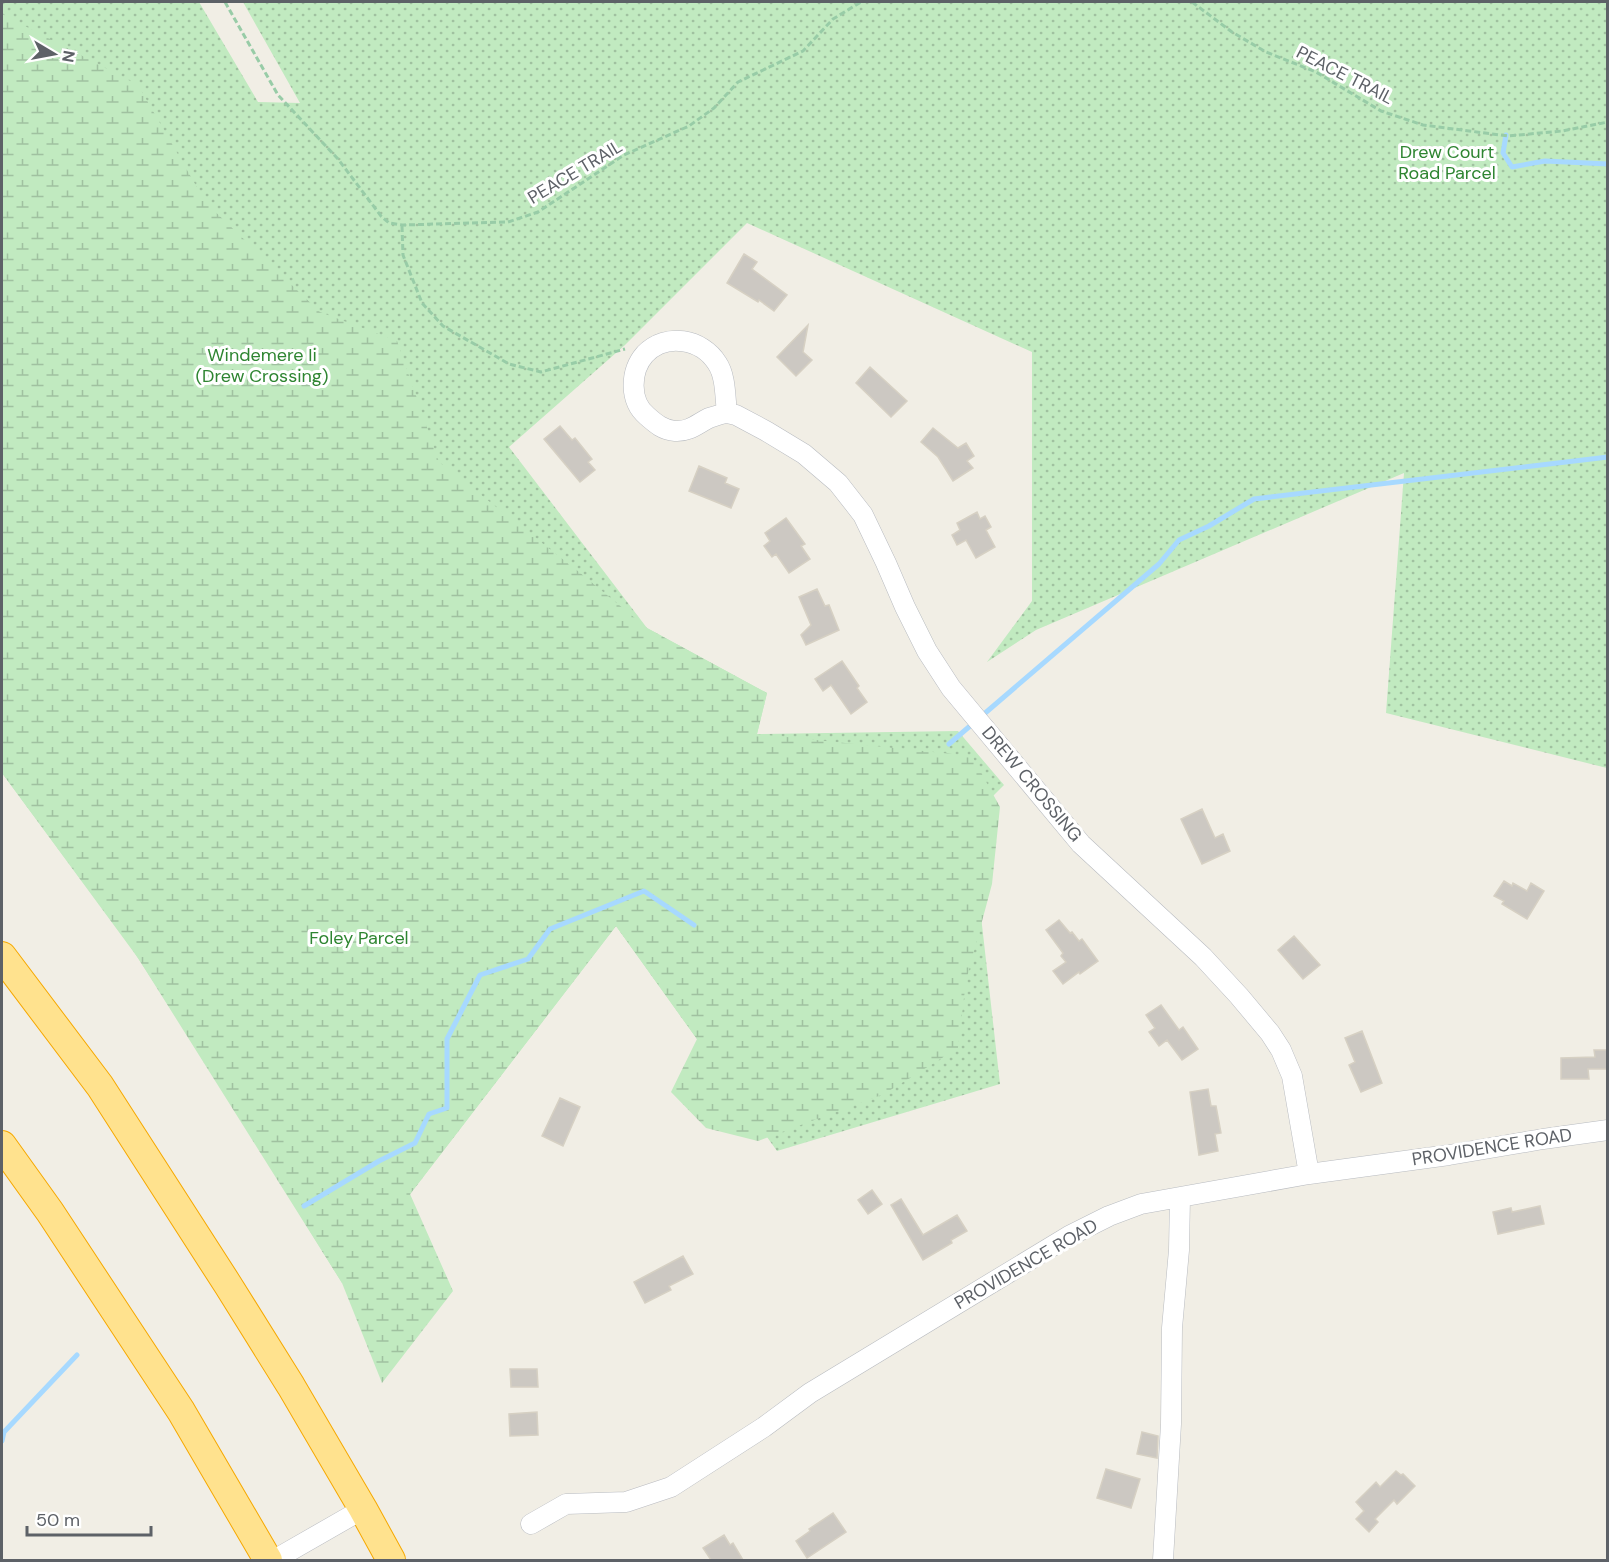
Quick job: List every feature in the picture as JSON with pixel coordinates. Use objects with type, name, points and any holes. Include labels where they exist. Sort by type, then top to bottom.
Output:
[{"type":"highway","points":[[2,956],[100,1086],[228,1285],[363,1509],[390,1560]]},
{"type":"highway","points":[[2,1145],[50,1212],[181,1411],[268,1560]]},
{"type":"street","points":[[679,340],[695,344],[707,350],[718,364],[723,380],[727,413],[710,418],[692,429],[675,431],[660,427],[641,411],[634,395],[634,375],[645,355],[657,345],[679,340]]},
{"type":"street","name":"DREW CROSSING","points":[[727,413],[746,420],[804,454],[838,483],[863,515],[927,651],[951,688],[1081,844],[1203,957],[1270,1033],[1281,1050],[1292,1076],[1309,1174]]},
{"type":"street","name":"PROVIDENCE ROAD","points":[[531,1524],[566,1504],[626,1502],[671,1487],[764,1427],[810,1393],[1069,1236],[1140,1204],[1309,1174],[1608,1130]]},
{"type":"street","points":[[1159,1558],[1170,1424],[1172,1328],[1179,1250],[1180,1197]]},
{"type":"street","points":[[274,1560],[363,1509]]},
{"type":"path","points":[[225,2],[278,95],[338,159],[381,216],[389,223],[402,225],[403,255],[422,303],[443,326],[509,364],[541,372],[625,349]]},
{"type":"path","name":"PEACE TRAIL","points":[[402,225],[508,222],[538,212],[624,155],[689,126],[714,108],[738,82],[803,51],[833,19],[861,2]]},
{"type":"path","name":"PEACE TRAIL","points":[[1192,2],[1232,32],[1266,52],[1316,72],[1381,111],[1423,125],[1508,136],[1608,122]]},
{"type":"green space","points":[[2,2],[199,2],[258,102],[300,103],[243,2],[1607,2],[1607,768],[1386,713],[1404,473],[1036,630],[987,662],[1032,601],[1032,352],[747,223],[625,345],[509,447],[647,628],[767,693],[757,734],[958,731],[1004,785],[970,819],[1000,1084],[777,1151],[616,926],[342,1283],[200,1053],[130,946],[2,773]]},
{"type":"green space","points":[[2,14],[138,85],[206,203],[320,312],[397,341],[439,462],[647,628],[767,693],[757,734],[972,756],[1000,807],[992,884],[966,981],[958,1048],[884,1094],[758,1141],[706,1128],[671,1092],[697,1039],[616,926],[410,1194],[453,1291],[382,1383],[342,1283],[138,958],[2,773]]},
{"type":"building","points":[[744,254],[757,262],[752,269],[787,295],[774,311],[727,283]]},
{"type":"building","points":[[808,325],[803,352],[812,360],[796,376],[777,357]]},
{"type":"building","points":[[870,367],[907,401],[891,417],[856,383]]},
{"type":"building","points":[[560,426],[572,440],[575,438],[592,459],[588,462],[595,470],[580,482],[544,439]]},
{"type":"building","points":[[933,428],[958,448],[966,443],[974,456],[967,461],[973,468],[953,481],[938,457],[921,442]]},
{"type":"building","points":[[699,466],[727,478],[725,483],[739,489],[731,508],[689,491]]},
{"type":"building","points":[[977,512],[980,519],[985,516],[991,527],[986,530],[995,547],[976,558],[966,540],[957,545],[952,535],[960,530],[957,523]]},
{"type":"building","points":[[786,518],[805,544],[801,546],[810,559],[789,573],[776,554],[772,557],[764,546],[770,541],[765,533]]},
{"type":"building","points":[[817,589],[825,606],[829,605],[839,630],[806,645],[801,635],[811,625],[799,597]]},
{"type":"building","points":[[842,661],[867,702],[851,714],[831,685],[823,691],[815,679]]},
{"type":"building","points":[[1202,809],[1215,838],[1223,834],[1230,851],[1202,864],[1181,819]]},
{"type":"building","points":[[1504,881],[1527,891],[1531,883],[1544,891],[1527,919],[1502,904],[1504,901],[1494,896]]},
{"type":"building","points":[[1059,920],[1079,941],[1082,939],[1098,961],[1063,984],[1053,971],[1066,962],[1061,956],[1063,953],[1046,930]]},
{"type":"building","points":[[1294,936],[1320,965],[1303,979],[1278,950]]},
{"type":"building","points":[[1161,1005],[1179,1030],[1183,1027],[1198,1049],[1182,1060],[1167,1040],[1159,1046],[1149,1032],[1155,1028],[1146,1015]]},
{"type":"building","points":[[1362,1031],[1382,1083],[1361,1092],[1349,1065],[1355,1062],[1345,1038]]},
{"type":"building","points":[[1594,1050],[1608,1050],[1608,1069],[1588,1069],[1589,1079],[1561,1079],[1561,1058],[1595,1057]]},
{"type":"building","points":[[1208,1089],[1211,1106],[1216,1106],[1221,1133],[1215,1134],[1218,1151],[1199,1155],[1190,1092]]},
{"type":"building","points":[[560,1098],[580,1107],[563,1146],[542,1136]]},
{"type":"building","points":[[872,1190],[882,1204],[868,1214],[858,1200]]},
{"type":"building","points":[[901,1199],[923,1235],[957,1215],[967,1231],[923,1260],[891,1205]]},
{"type":"building","points":[[1540,1206],[1544,1224],[1498,1234],[1493,1212],[1511,1208],[1512,1212]]},
{"type":"building","points":[[683,1256],[693,1274],[669,1286],[671,1290],[645,1303],[634,1282]]},
{"type":"building","points":[[510,1369],[537,1369],[538,1387],[511,1387]]},
{"type":"building","points":[[537,1412],[538,1435],[510,1436],[509,1414]]},
{"type":"building","points":[[1142,1432],[1158,1436],[1157,1458],[1137,1454]]},
{"type":"building","points":[[1106,1469],[1140,1479],[1131,1508],[1097,1498]]},
{"type":"building","points":[[1396,1471],[1403,1474],[1415,1486],[1397,1504],[1394,1500],[1375,1519],[1378,1522],[1369,1532],[1356,1519],[1364,1511],[1356,1502],[1376,1482],[1380,1487]]},
{"type":"building","points":[[833,1513],[846,1532],[807,1558],[796,1541]]},
{"type":"building","points":[[724,1535],[730,1545],[733,1543],[743,1560],[711,1560],[703,1548]]},
{"type":"waterway","points":[[1506,135],[1503,153],[1512,167],[1545,161],[1608,164]]},
{"type":"waterway","points":[[949,744],[1159,564],[1179,540],[1209,526],[1254,499],[1608,457]]},
{"type":"waterway","points":[[304,1206],[379,1161],[415,1143],[429,1114],[447,1108],[447,1039],[480,975],[528,959],[550,929],[644,891],[694,925]]},
{"type":"waterway","points":[[2,1441],[4,1432],[77,1355]]},
{"type":"park label","name":"Drew Court Road Parcel","points":[[1447,162]]},
{"type":"park label","name":"Windemere Ii (Drew Crossing)","points":[[262,365]]},
{"type":"park label","name":"Foley Parcel","points":[[359,938]]}]
